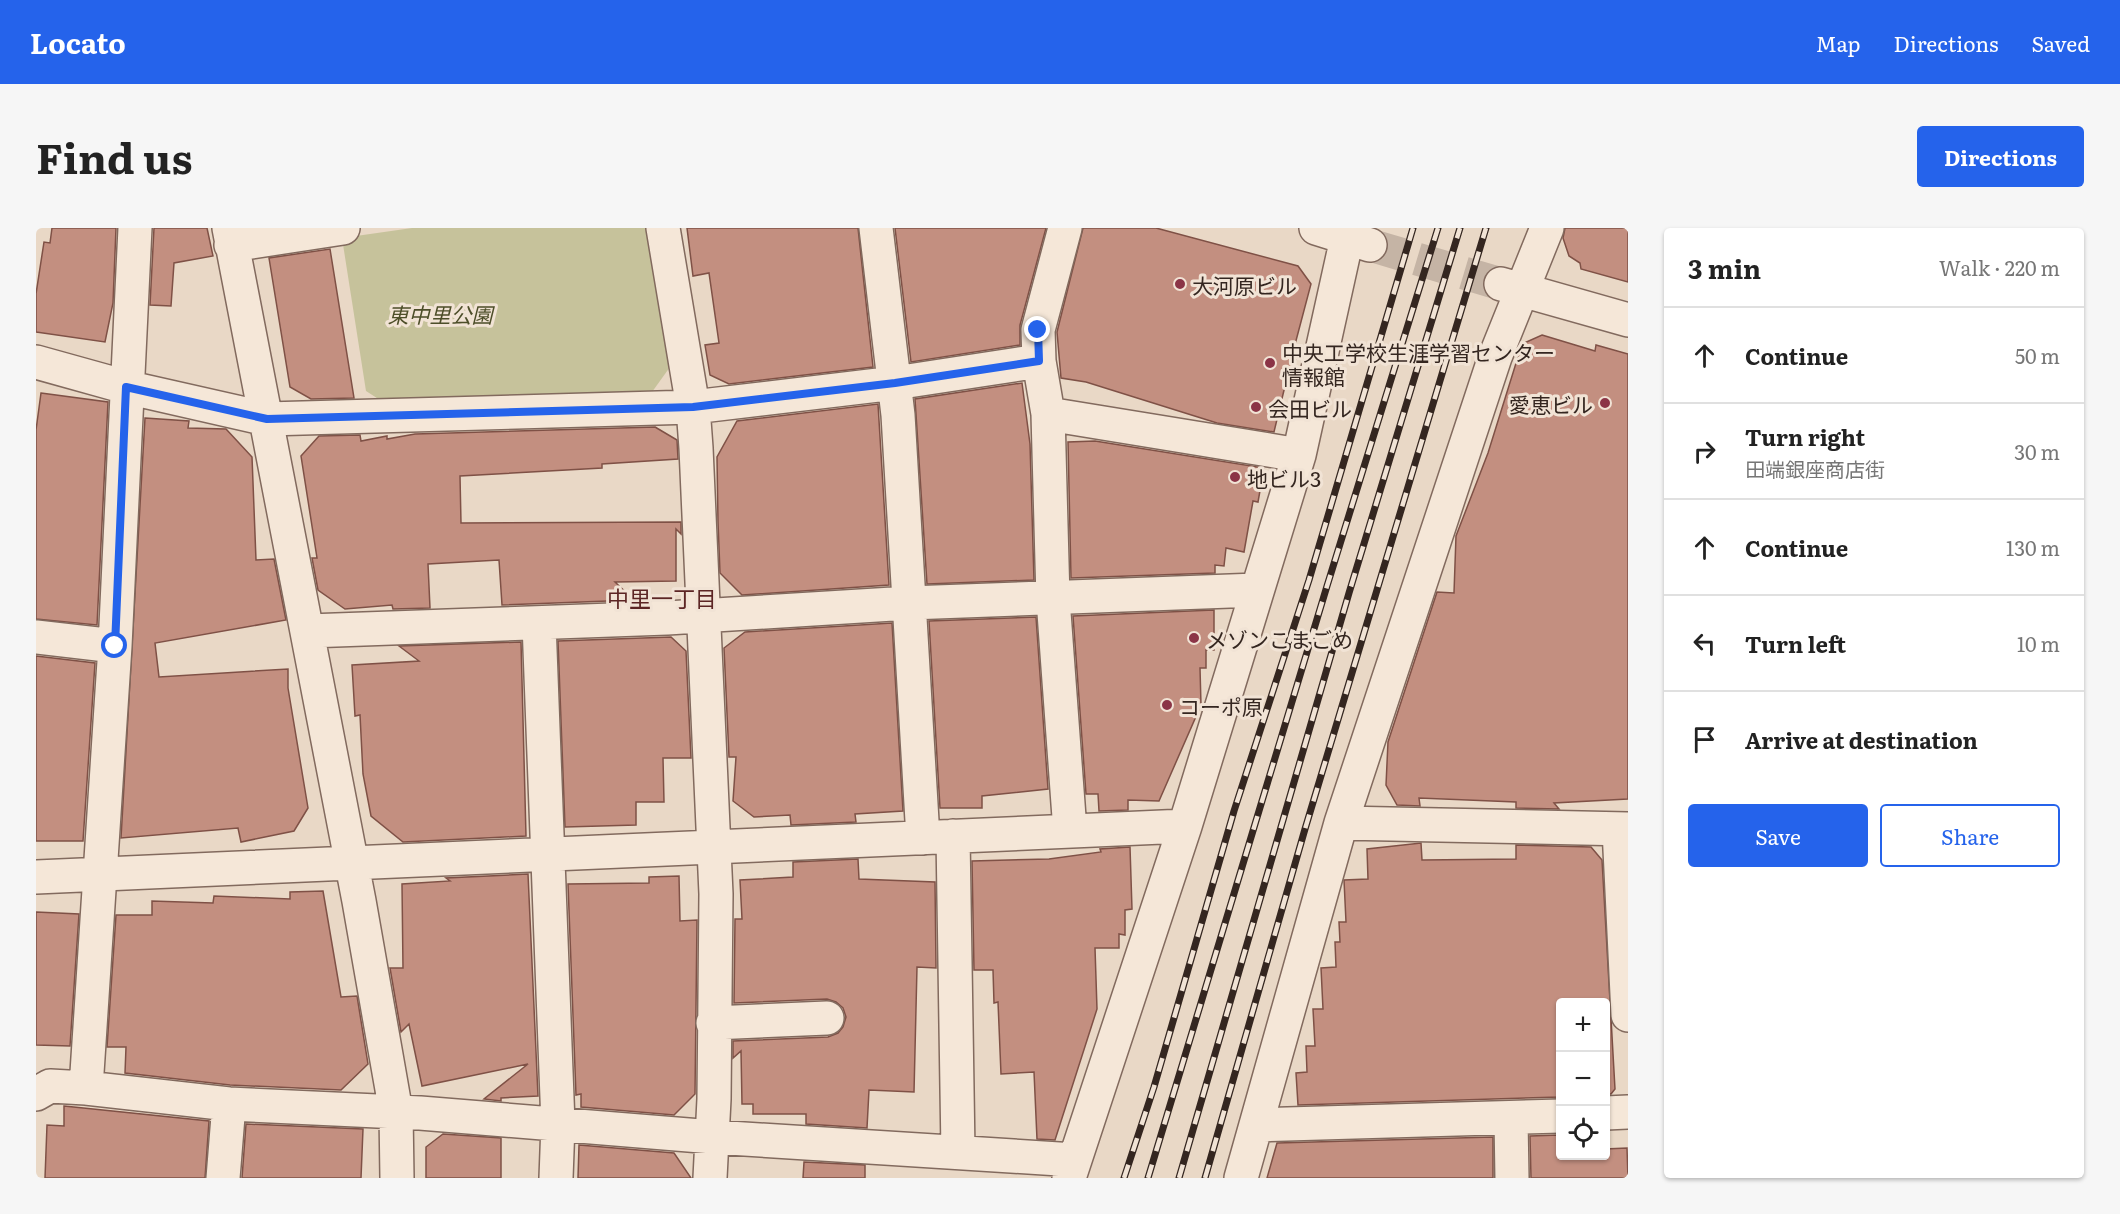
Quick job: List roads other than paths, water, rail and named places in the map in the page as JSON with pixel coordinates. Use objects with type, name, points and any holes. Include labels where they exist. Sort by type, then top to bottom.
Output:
[{"type":"street","points":[[86,1088],[115,646],[135,228]]},
{"type":"street","points":[[343,228],[230,237],[352,862],[396,1112],[397,1178]]},
{"type":"street","points":[[663,228],[693,407],[716,848],[714,1137],[710,1178]]},
{"type":"street","points":[[876,228],[895,383],[909,603],[938,837],[958,1152]]},
{"type":"street","points":[[1065,228],[1038,330],[1039,361],[1048,414],[1053,599],[1070,831]]},
{"type":"street","points":[[36,1094],[50,1086],[86,1088],[229,1104],[396,1112],[714,1137],[958,1152],[1072,1169],[1185,826],[1299,455],[1354,237],[1316,228]]},
{"type":"street","points":[[1241,1178],[1341,823],[1495,357],[1512,287],[1547,228]]},
{"type":"street","points":[[1512,287],[1628,320]]},
{"type":"street","points":[[36,362],[126,387],[267,419],[693,407],[895,383],[1039,361]]},
{"type":"street","points":[[1048,414],[1299,455]]},
{"type":"street","points":[[308,632],[703,616],[909,603],[1257,590]]},
{"type":"street","points":[[540,622],[558,1125],[556,1178]]},
{"type":"street","points":[[36,637],[115,646]]},
{"type":"street","points":[[1341,823],[1623,829],[1628,1015]]},
{"type":"street","points":[[36,877],[352,862],[550,856],[1185,826]]},
{"type":"street","points":[[713,1023],[826,1018]]},
{"type":"street","points":[[224,1178],[229,1104]]},
{"type":"street","points":[[1610,1113],[1628,1112]]},
{"type":"street","points":[[1256,1125],[1556,1116]]},
{"type":"street","points":[[1511,1119],[1512,1178]]},
{"type":"tunnel","points":[[1370,245],[1501,284]]},
{"type":"railway","points":[[1124,1178],[1154,1087],[1234,811],[1309,580],[1413,228]]},
{"type":"railway","points":[[1148,1178],[1438,228]]},
{"type":"railway","points":[[1179,1178],[1349,593],[1460,228]]},
{"type":"railway","points":[[1205,1178],[1305,829],[1486,228]]},
{"type":"place","name":"大河原ビル","points":[[1180,284]]},
{"type":"place","name":"中央工学校生涯学習センター 情報館","points":[[1270,363]]},
{"type":"place","name":"愛恵ビル","points":[[1605,403]]},
{"type":"place","name":"会田ビル","points":[[1256,407]]},
{"type":"place","name":"地ビル3","points":[[1235,477]]},
{"type":"place","name":"メゾンこまごめ","points":[[1194,638]]},
{"type":"place","name":"コーポ原","points":[[1167,705]]},
{"type":"district","name":"中里一丁目","points":[[662,597]]},
{"type":"park label","name":"東中里公園","points":[[440,313]]}]
